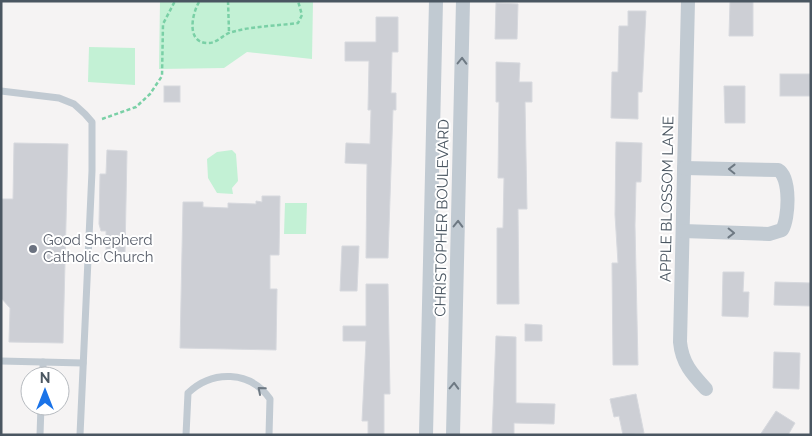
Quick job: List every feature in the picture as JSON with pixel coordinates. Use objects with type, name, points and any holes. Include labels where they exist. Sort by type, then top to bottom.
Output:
[{"type":"street","name":"CHRISTOPHER BOULEVARD","points":[[426,435],[436,1]]},
{"type":"street","name":"CHRISTOPHER BOULEVARD","points":[[453,435],[463,1]]},
{"type":"street","name":"APPLE BLOSSOM LANE","points":[[688,1],[681,355],[689,372],[706,389]]},
{"type":"street","points":[[683,231],[769,234],[782,230],[786,225],[787,180],[783,172],[778,170],[684,168]]},
{"type":"lane","points":[[1,92],[59,98],[74,104],[92,122],[80,435]]},
{"type":"lane","points":[[1,361],[83,363]]},
{"type":"lane","points":[[186,435],[188,393],[203,382],[229,376],[248,380],[265,392],[270,399],[269,435]]},
{"type":"lane","points":[[40,435],[41,416]]},
{"type":"path","points":[[92,122],[136,107],[150,94],[162,76],[163,24],[175,1]]},
{"type":"path","points":[[199,1],[193,19],[192,30],[196,38],[204,43],[212,43],[229,32],[267,25],[298,23],[302,15],[298,1]]},
{"type":"path","points":[[228,1],[229,32]]},
{"type":"green space","points":[[160,1],[313,1],[312,59],[247,52],[224,68],[159,69]]},
{"type":"green space","points":[[89,47],[135,48],[135,85],[88,82]]},
{"type":"green space","points":[[232,150],[236,154],[238,181],[232,188],[233,194],[217,193],[208,178],[207,159],[217,152]]},
{"type":"green space","points":[[285,203],[307,203],[306,234],[284,234]]},
{"type":"building","points":[[730,1],[753,1],[753,36],[729,36]]},
{"type":"building","points":[[496,3],[518,4],[517,39],[495,39]]},
{"type":"building","points":[[628,11],[646,11],[642,92],[638,92],[638,119],[611,118],[612,72],[618,72],[619,26],[628,26]]},
{"type":"building","points":[[376,17],[398,17],[398,52],[392,52],[391,93],[396,93],[396,110],[393,110],[388,258],[366,258],[367,164],[345,163],[346,143],[370,144],[371,110],[368,110],[369,61],[345,61],[345,42],[376,42]]},
{"type":"building","points":[[496,62],[520,63],[519,82],[532,82],[532,102],[525,102],[527,209],[518,209],[519,304],[497,304],[497,228],[503,228],[504,178],[498,178],[499,102],[496,102]]},
{"type":"building","points":[[780,74],[811,74],[811,96],[780,96]]},
{"type":"building","points":[[164,86],[180,86],[180,102],[164,102]]},
{"type":"building","points":[[724,86],[745,86],[745,123],[725,123]]},
{"type":"building","points":[[616,142],[642,143],[641,182],[636,182],[635,225],[638,365],[613,365],[612,263],[618,263],[615,215]]},
{"type":"building","name":"Good Shepherd Catholic Church","points":[[14,143],[68,144],[63,343],[9,342],[10,308],[1,298],[1,199],[13,199]]},
{"type":"building","points":[[107,150],[127,151],[125,252],[106,252],[106,231],[101,231],[99,224],[100,174],[106,174]]},
{"type":"building","points":[[262,196],[280,196],[279,255],[270,255],[270,289],[277,289],[276,350],[180,348],[183,202],[203,202],[203,207],[228,208],[228,203],[256,204],[256,201],[262,202]]},
{"type":"building","points":[[342,246],[359,246],[357,291],[340,291]]},
{"type":"building","points":[[723,272],[744,272],[743,292],[749,292],[748,317],[722,316]]},
{"type":"building","points":[[775,282],[811,283],[811,306],[774,305]]},
{"type":"building","points":[[366,284],[388,284],[390,394],[384,394],[384,435],[368,435],[368,421],[362,421],[366,341],[343,341],[343,326],[366,326]]},
{"type":"building","points":[[525,324],[542,325],[542,341],[525,341]]},
{"type":"building","points":[[496,336],[516,337],[516,403],[555,404],[554,424],[514,423],[514,435],[492,435]]},
{"type":"building","points":[[774,352],[800,353],[799,389],[773,388]]},
{"type":"building","points":[[636,394],[644,433],[623,435],[619,416],[614,417],[610,399]]},
{"type":"building","points":[[776,411],[795,423],[788,435],[760,435]]},
{"type":"place","name":"Good Shepherd Catholic Church","points":[[33,249]]}]
